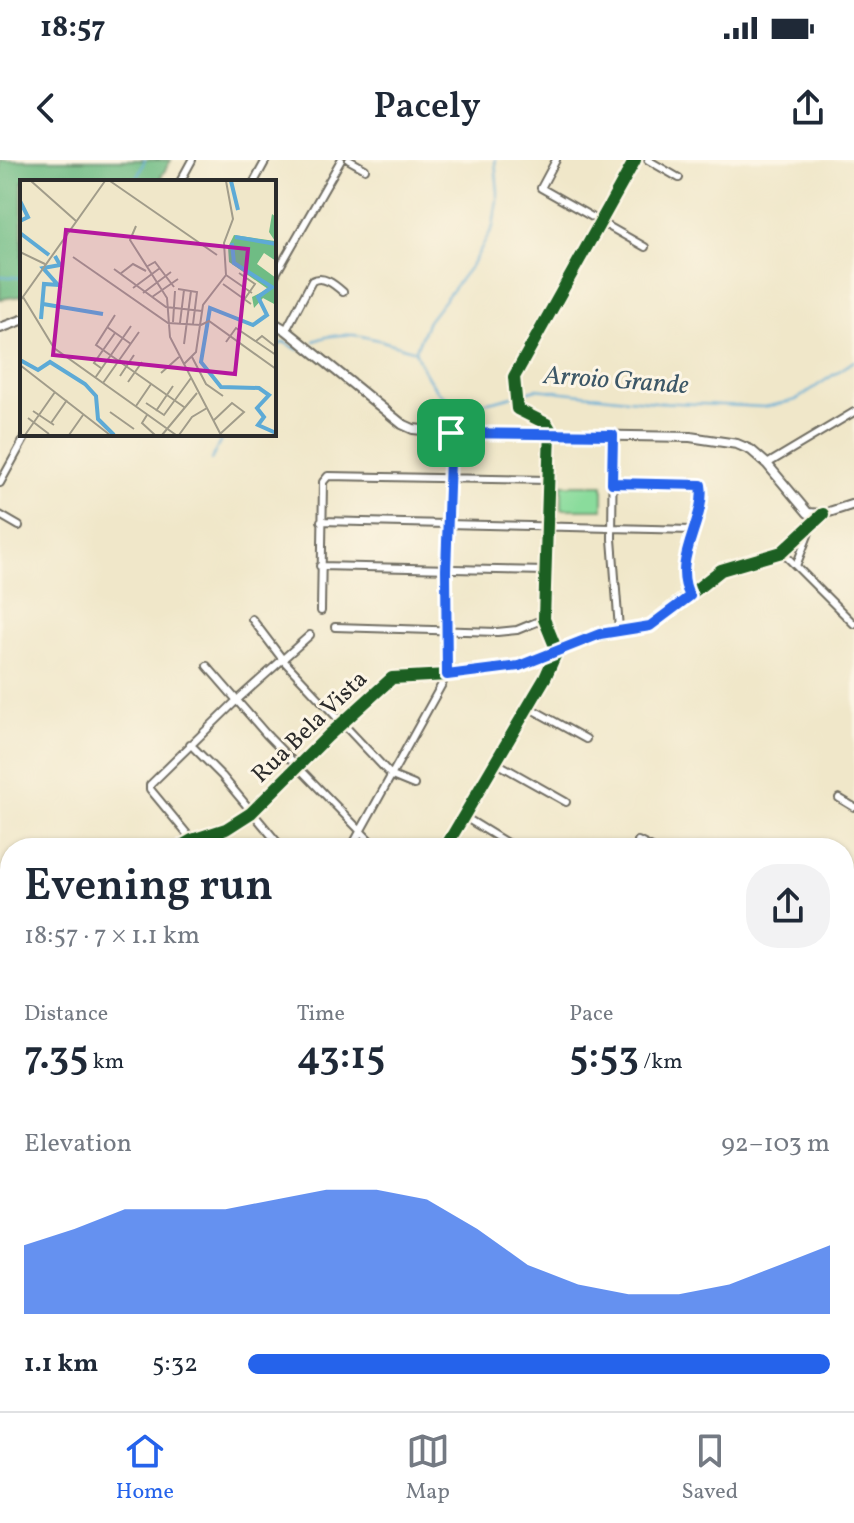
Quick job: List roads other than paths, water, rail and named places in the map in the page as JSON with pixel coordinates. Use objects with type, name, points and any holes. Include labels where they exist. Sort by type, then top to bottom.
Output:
[{"type":"street","points":[[181,180],[192,160]]},
{"type":"street","points":[[255,180],[266,160]]},
{"type":"street","points":[[276,274],[341,160]]},
{"type":"street","points":[[349,160],[365,169]]},
{"type":"street","points":[[556,160],[541,188],[645,247]]},
{"type":"street","points":[[451,838],[528,707],[557,651],[544,619],[550,434],[547,424],[517,409],[514,377],[635,160]]},
{"type":"street","points":[[648,160],[679,178]]},
{"type":"street","points":[[286,330],[312,281],[323,279],[343,292]]},
{"type":"street","points":[[0,328],[20,321]]},
{"type":"street","points":[[276,324],[402,424],[413,429],[451,433],[690,437],[737,444],[751,450],[767,464],[808,513],[823,514]]},
{"type":"street","points":[[767,464],[854,412]]},
{"type":"street","points":[[356,838],[447,675],[446,570],[451,433]]},
{"type":"street","points":[[613,435],[611,528],[619,629]]},
{"type":"street","points":[[0,483],[26,436]]},
{"type":"street","points":[[321,611],[323,482],[328,476],[547,480]]},
{"type":"street","points":[[612,483],[701,485],[683,580],[690,596]]},
{"type":"street","name":"Rua Bela Vista","points":[[198,838],[226,829],[251,813],[392,678],[519,666],[600,634],[650,626],[721,570],[782,552],[823,514],[854,504]]},
{"type":"street","points":[[0,515],[19,526]]},
{"type":"street","points":[[321,521],[692,530]]},
{"type":"street","points":[[796,566],[813,522]]},
{"type":"street","points":[[782,552],[854,624]]},
{"type":"street","points":[[320,566],[546,571]]},
{"type":"street","points":[[252,619],[283,660],[392,776],[414,785]]},
{"type":"street","points":[[335,627],[447,633],[517,630],[544,619]]},
{"type":"street","points":[[190,838],[150,789],[153,781],[310,635]]},
{"type":"street","points":[[207,666],[365,838]]},
{"type":"street","points":[[528,707],[586,739]]},
{"type":"street","points":[[190,744],[222,776],[273,838]]},
{"type":"street","points":[[495,762],[566,802]]},
{"type":"street","points":[[839,798],[854,807]]},
{"type":"street","points":[[463,816],[499,838]]},
{"type":"street","points":[[222,838],[226,829]]},
{"type":"waterway","name":"Arroio Grande","points":[[136,180],[145,160]]},
{"type":"waterway","name":"Arroio Grande","points":[[495,160],[498,193],[493,227],[473,263],[428,321],[415,351],[432,384],[451,400],[477,404],[513,396]]},
{"type":"waterway","name":"Arroio Grande","points":[[0,276],[20,278]]},
{"type":"waterway","points":[[314,341],[351,335],[413,350]]},
{"type":"waterway","points":[[276,347],[284,342],[299,350]]},
{"type":"waterway","name":"Arroio Grande","points":[[519,394],[536,389],[656,402],[765,407],[796,400],[854,361]]},
{"type":"waterway","points":[[211,460],[223,436]]}]
